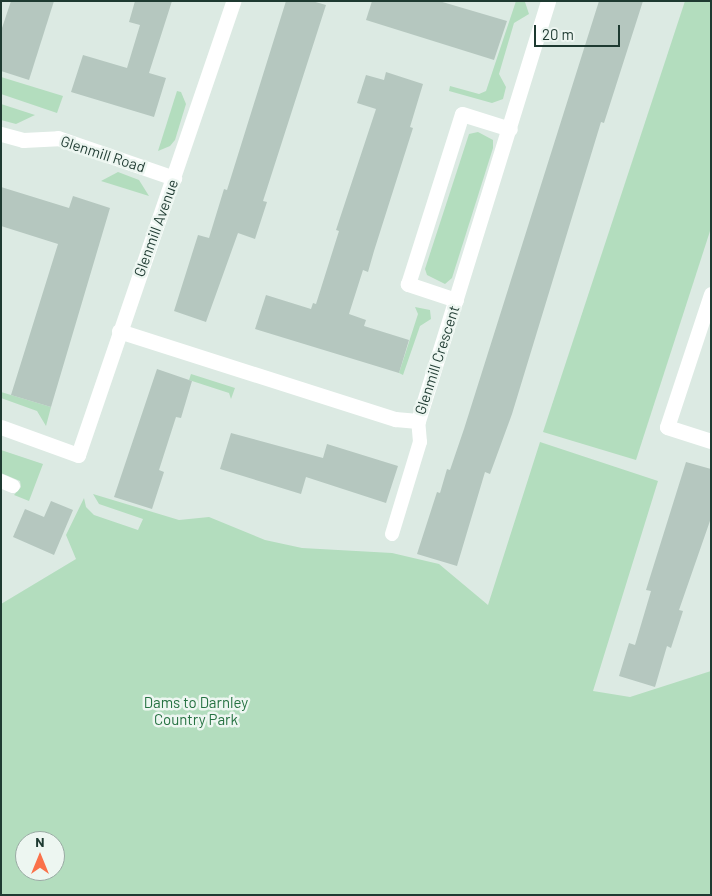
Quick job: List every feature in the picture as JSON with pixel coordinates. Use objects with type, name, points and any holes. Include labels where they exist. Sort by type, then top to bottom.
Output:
[{"type":"street","name":"Glenmill Avenue","points":[[1,427],[78,455],[159,211],[174,178],[233,1]]},
{"type":"street","name":"Glenmill Crescent","points":[[119,331],[395,419],[418,421],[510,129],[548,1]]},
{"type":"street","points":[[456,300],[408,284],[426,227],[462,114],[510,129]]},
{"type":"street","name":"Glenmill Road","points":[[1,134],[23,140],[58,138],[174,178]]},
{"type":"street","points":[[711,294],[667,426],[711,441]]},
{"type":"lane","points":[[392,534],[420,442],[418,421]]},
{"type":"green space","points":[[516,1],[525,2],[529,14],[514,23],[499,74],[506,87],[503,99],[492,103],[449,91],[450,86],[479,94],[486,91]]},
{"type":"green space","points":[[685,1],[711,1],[711,228],[636,460],[543,432]]},
{"type":"green space","points":[[1,77],[63,96],[57,113],[1,94]]},
{"type":"green space","points":[[177,91],[181,92],[186,104],[175,140],[170,146],[158,151]]},
{"type":"green space","points":[[1,104],[35,115],[16,124],[1,120]]},
{"type":"green space","points":[[478,132],[493,140],[493,148],[452,278],[445,284],[427,275],[425,269],[469,134]]},
{"type":"green space","points":[[118,172],[139,180],[149,196],[101,181]]},
{"type":"green space","points":[[415,307],[430,310],[431,319],[420,326],[403,375],[399,373],[418,314]]},
{"type":"green space","points":[[191,374],[235,388],[231,399],[229,393],[189,380]]},
{"type":"green space","points":[[1,392],[51,407],[46,426],[37,411],[1,398]]},
{"type":"green space","name":"Dams to Darnley Country Park","points":[[540,442],[658,481],[593,691],[630,697],[711,671],[711,895],[1,895],[1,604],[76,559],[66,535],[84,498],[86,507],[94,515],[138,530],[143,519],[99,504],[93,494],[179,520],[209,517],[265,540],[302,548],[392,553],[439,564],[488,605]]},
{"type":"green space","points":[[1,450],[43,464],[29,501],[14,495],[21,487],[20,481],[1,473]]},
{"type":"building","points":[[11,1],[54,1],[29,80],[1,71],[1,31]]},
{"type":"building","points":[[135,1],[172,1],[149,73],[166,78],[154,117],[71,92],[83,55],[127,68],[140,25],[129,22]]},
{"type":"building","points":[[286,1],[312,1],[326,5],[263,201],[267,202],[255,239],[238,233],[206,322],[174,311],[198,235],[209,238],[224,189],[227,190]]},
{"type":"building","points":[[372,1],[439,1],[507,21],[494,60],[366,20]]},
{"type":"building","points":[[599,1],[643,1],[604,123],[601,122],[512,414],[490,474],[485,472],[457,566],[417,554],[437,492],[440,493],[447,469],[450,470],[464,429]]},
{"type":"building","points":[[386,72],[423,84],[410,127],[413,128],[368,272],[363,270],[349,314],[366,320],[364,326],[409,340],[399,373],[255,329],[266,295],[311,309],[313,303],[316,304],[339,231],[336,230],[376,109],[357,103],[366,75],[384,80]]},
{"type":"building","points":[[1,187],[69,208],[73,196],[110,208],[51,407],[11,395],[58,244],[1,226]]},
{"type":"building","points":[[157,369],[192,381],[181,418],[176,417],[159,470],[164,472],[152,509],[114,497]]},
{"type":"building","points":[[231,433],[323,458],[327,444],[398,466],[386,503],[306,477],[301,494],[220,469]]},
{"type":"building","points":[[686,462],[711,469],[711,518],[679,610],[683,611],[671,648],[667,646],[655,687],[619,676],[629,643],[635,645],[651,591],[646,590]]},
{"type":"building","points":[[51,501],[73,510],[54,555],[13,537],[25,509],[44,517]]}]
